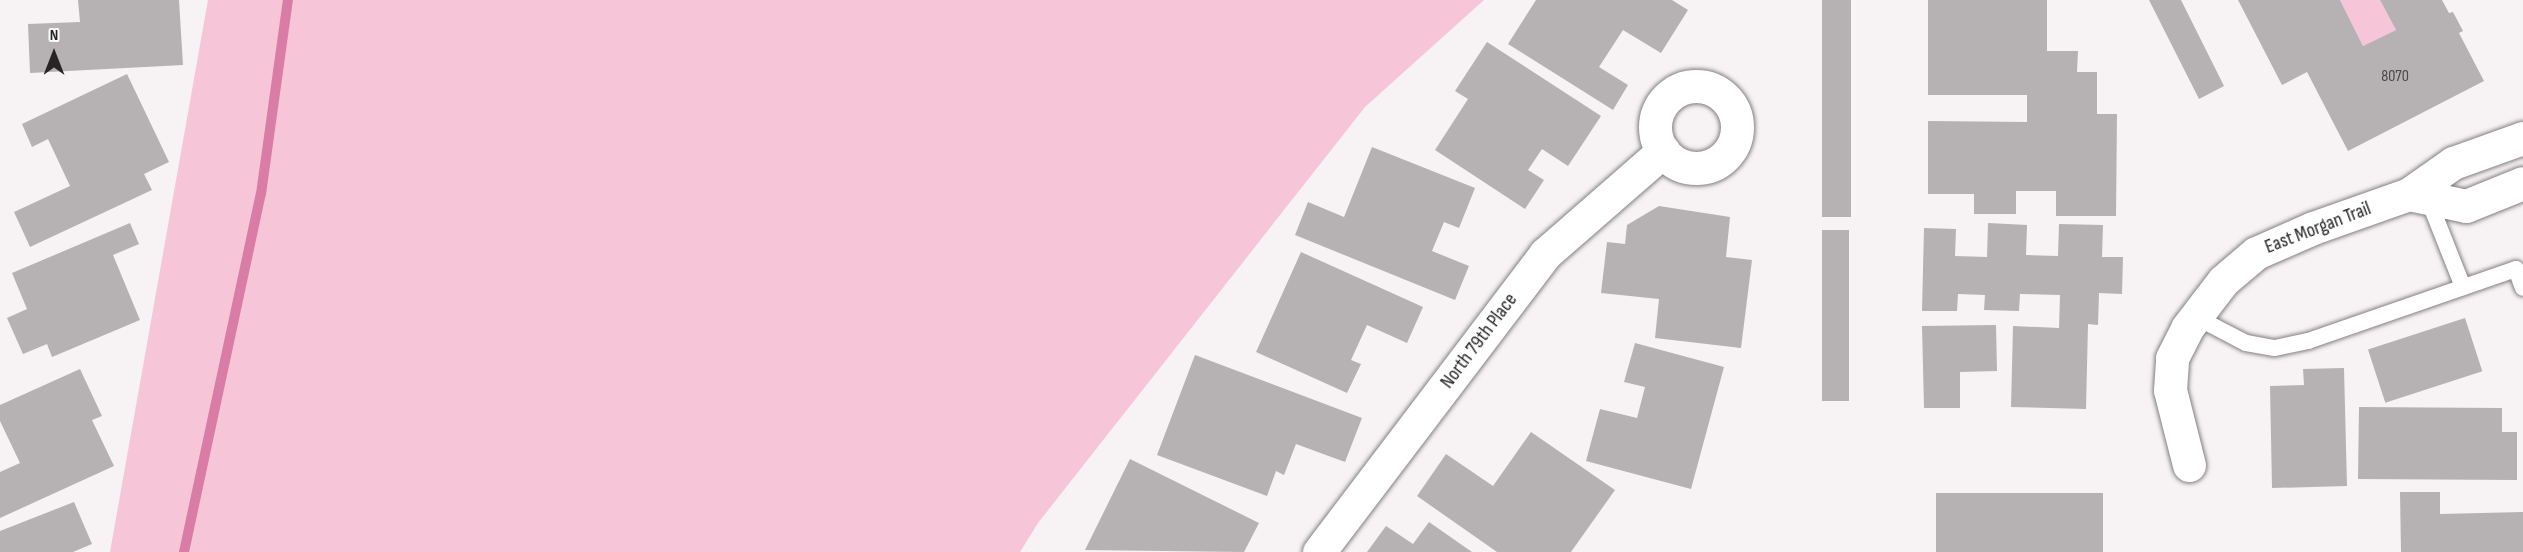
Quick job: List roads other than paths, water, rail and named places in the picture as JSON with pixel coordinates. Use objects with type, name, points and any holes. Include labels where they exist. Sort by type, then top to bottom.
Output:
[{"type":"street","name":"East Morgan Trail","points":[[2189,465],[2170,390],[2172,358],[2196,316],[2223,281],[2256,253],[2313,228],[2420,192],[2453,163],[2523,138]]},
{"type":"street","name":"North 79th Place","points":[[1319,552],[1545,255],[1663,151]]},
{"type":"street","points":[[2420,192],[2466,207],[2523,183]]},
{"type":"lane","points":[[2420,192],[2463,287]]},
{"type":"lane","points":[[2196,316],[2246,343],[2275,348],[2516,269],[2523,288]]},
{"type":"waterway","points":[[184,552],[261,194],[288,0]]}]
